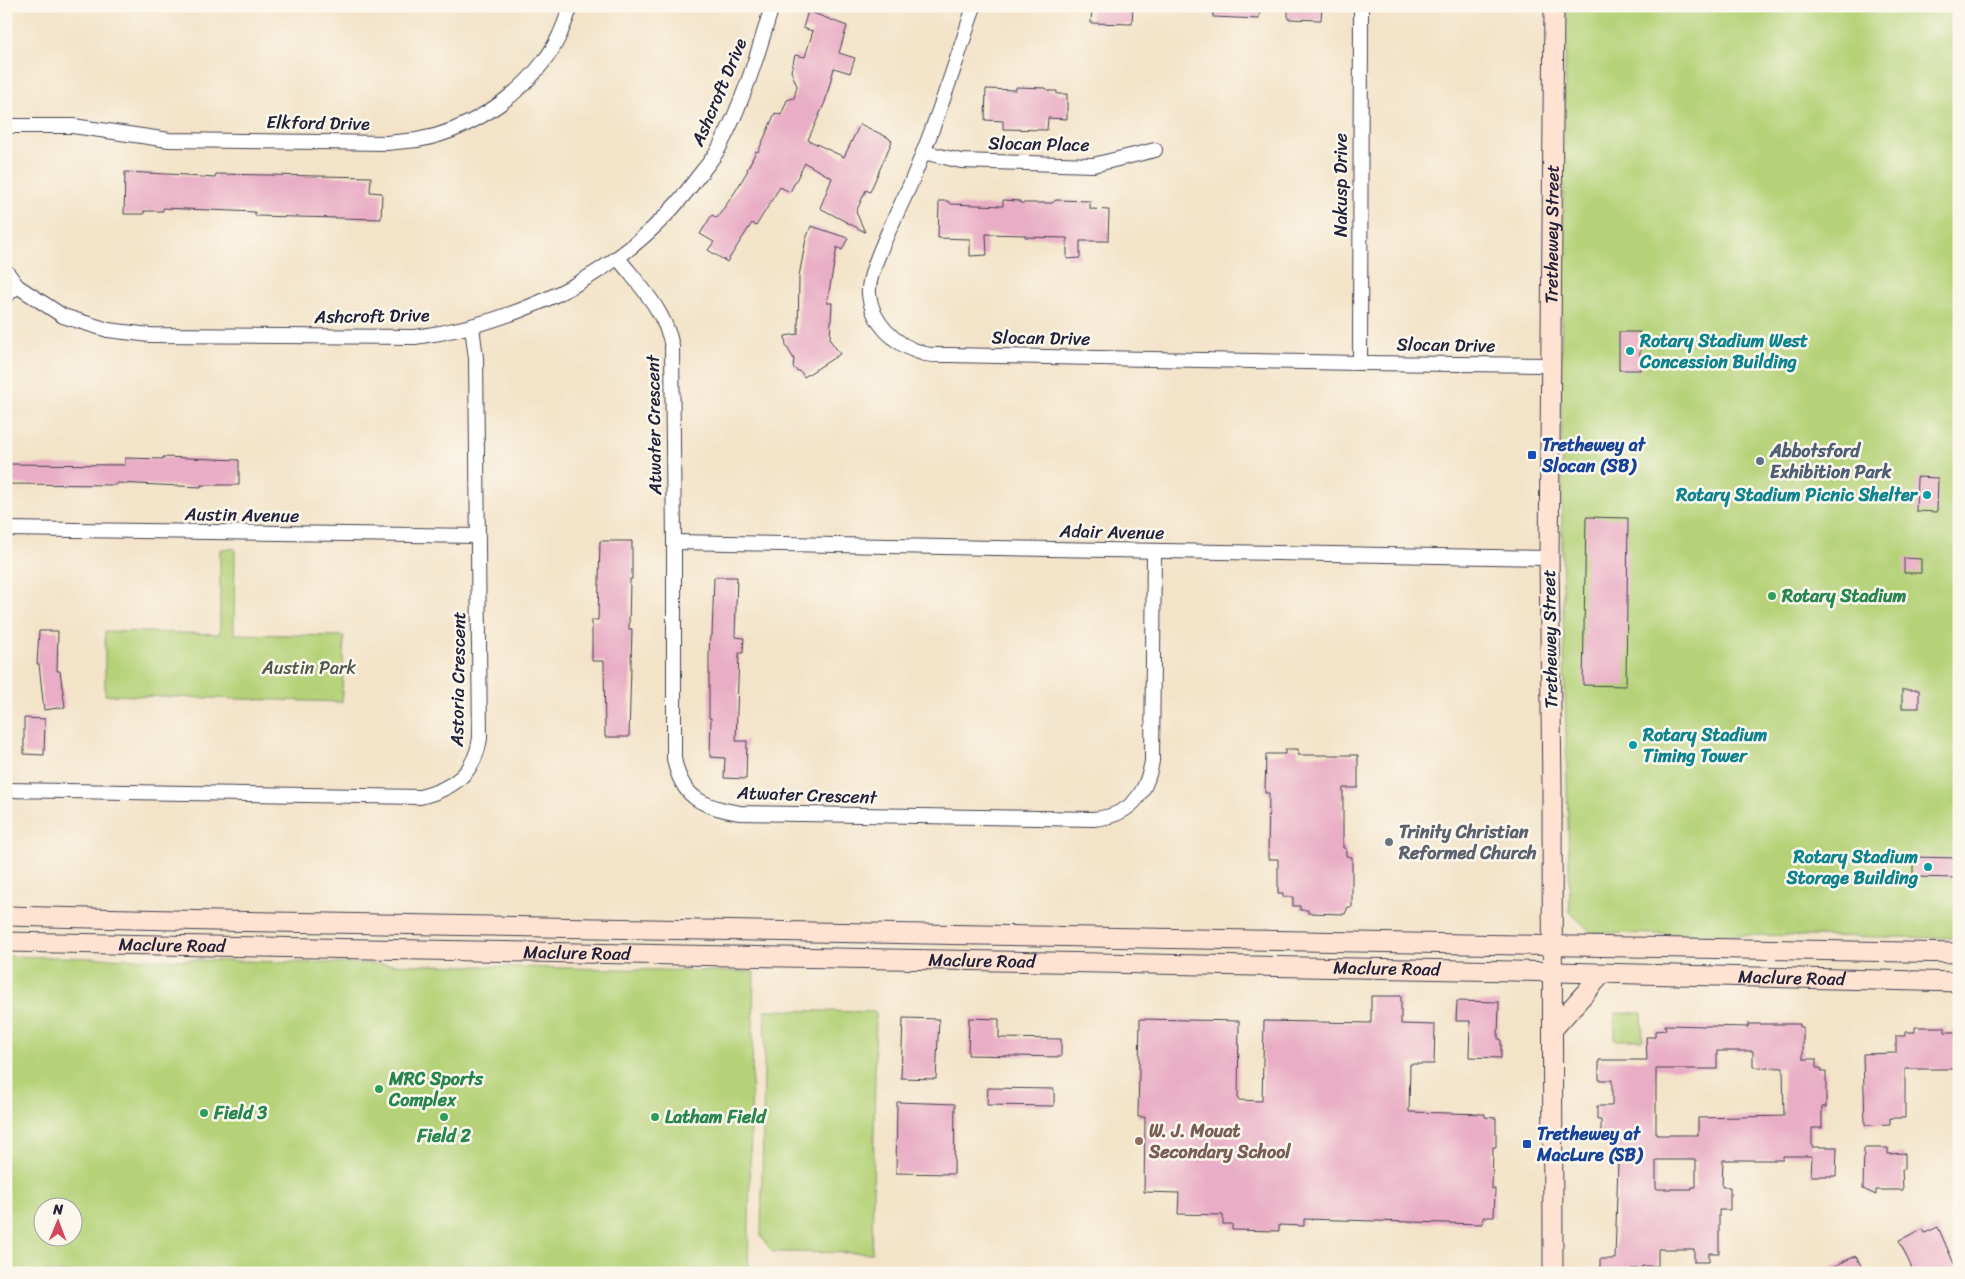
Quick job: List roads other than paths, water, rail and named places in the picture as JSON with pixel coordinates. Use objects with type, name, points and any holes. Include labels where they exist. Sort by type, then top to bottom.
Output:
[{"type":"main road","name":"Trethewey Street","points":[[1553,1273],[1549,558],[1554,6]]},
{"type":"main road","name":"Maclure Road","points":[[6,916],[1959,953]]},
{"type":"main road","name":"Maclure Road","points":[[6,942],[1552,972],[1959,982]]},
{"type":"main road","points":[[1553,1029],[1602,974]]},
{"type":"street","name":"Elkford Drive","points":[[6,126],[73,126],[170,140],[386,142],[417,140],[450,130],[505,100],[545,61],[561,32],[571,6]]},
{"type":"street","name":"Ashcroft Drive","points":[[6,271],[17,286],[63,316],[108,330],[150,335],[415,337],[472,327],[508,316],[576,284],[618,258],[653,230],[682,199],[718,149],[751,74],[772,6]]},
{"type":"street","name":"Slocan Drive","points":[[974,6],[923,152],[873,271],[869,294],[881,327],[903,345],[923,354],[1550,365]]},
{"type":"street","name":"Nakusp Drive","points":[[1360,363],[1361,6]]},
{"type":"street","name":"Slocan Place","points":[[923,152],[961,161],[1093,165],[1155,150]]},
{"type":"street","name":"Atwater Crescent","points":[[618,258],[661,314],[669,330],[672,346],[674,758],[676,773],[688,793],[700,802],[724,811],[740,813],[1093,819],[1105,818],[1120,813],[1141,794],[1149,777],[1152,761],[1154,552]]},
{"type":"street","points":[[6,296],[17,286]]},
{"type":"street","name":"Astoria Crescent","points":[[6,790],[420,797],[438,792],[454,784],[463,776],[474,763],[479,750],[480,738],[476,358],[472,327]]},
{"type":"street","name":"Austin Avenue","points":[[6,529],[477,536]]},
{"type":"street","name":"Adair Avenue","points":[[674,542],[1549,558]]},
{"type":"place","name":"Rotary Stadium West Concession Building","points":[[1630,351]]},
{"type":"place","name":"Trethewey at Slocan (SB)","points":[[1532,455]]},
{"type":"place","name":"Abbotsford Exhibition Park","points":[[1760,461]]},
{"type":"place","name":"Rotary Stadium Picnic Shelter","points":[[1927,495]]},
{"type":"place","name":"Rotary Stadium","points":[[1772,596]]},
{"type":"place","name":"Rotary Stadium Timing Tower","points":[[1633,745]]},
{"type":"place","name":"Trinity Christian Reformed Church","points":[[1389,842]]},
{"type":"place","name":"Rotary Stadium Storage Building","points":[[1928,867]]},
{"type":"place","name":"MRC Sports Complex","points":[[379,1089]]},
{"type":"place","name":"Field 3","points":[[204,1113]]},
{"type":"place","name":"Field 2","points":[[444,1117]]},
{"type":"place","name":"Latham Field","points":[[655,1117]]},
{"type":"place","name":"W. J. Mouat Secondary School","points":[[1139,1141]]},
{"type":"place","name":"Trethewey at MacLure (SB)","points":[[1527,1144]]},
{"type":"park label","name":"Austin Park","points":[[309,668]]}]
